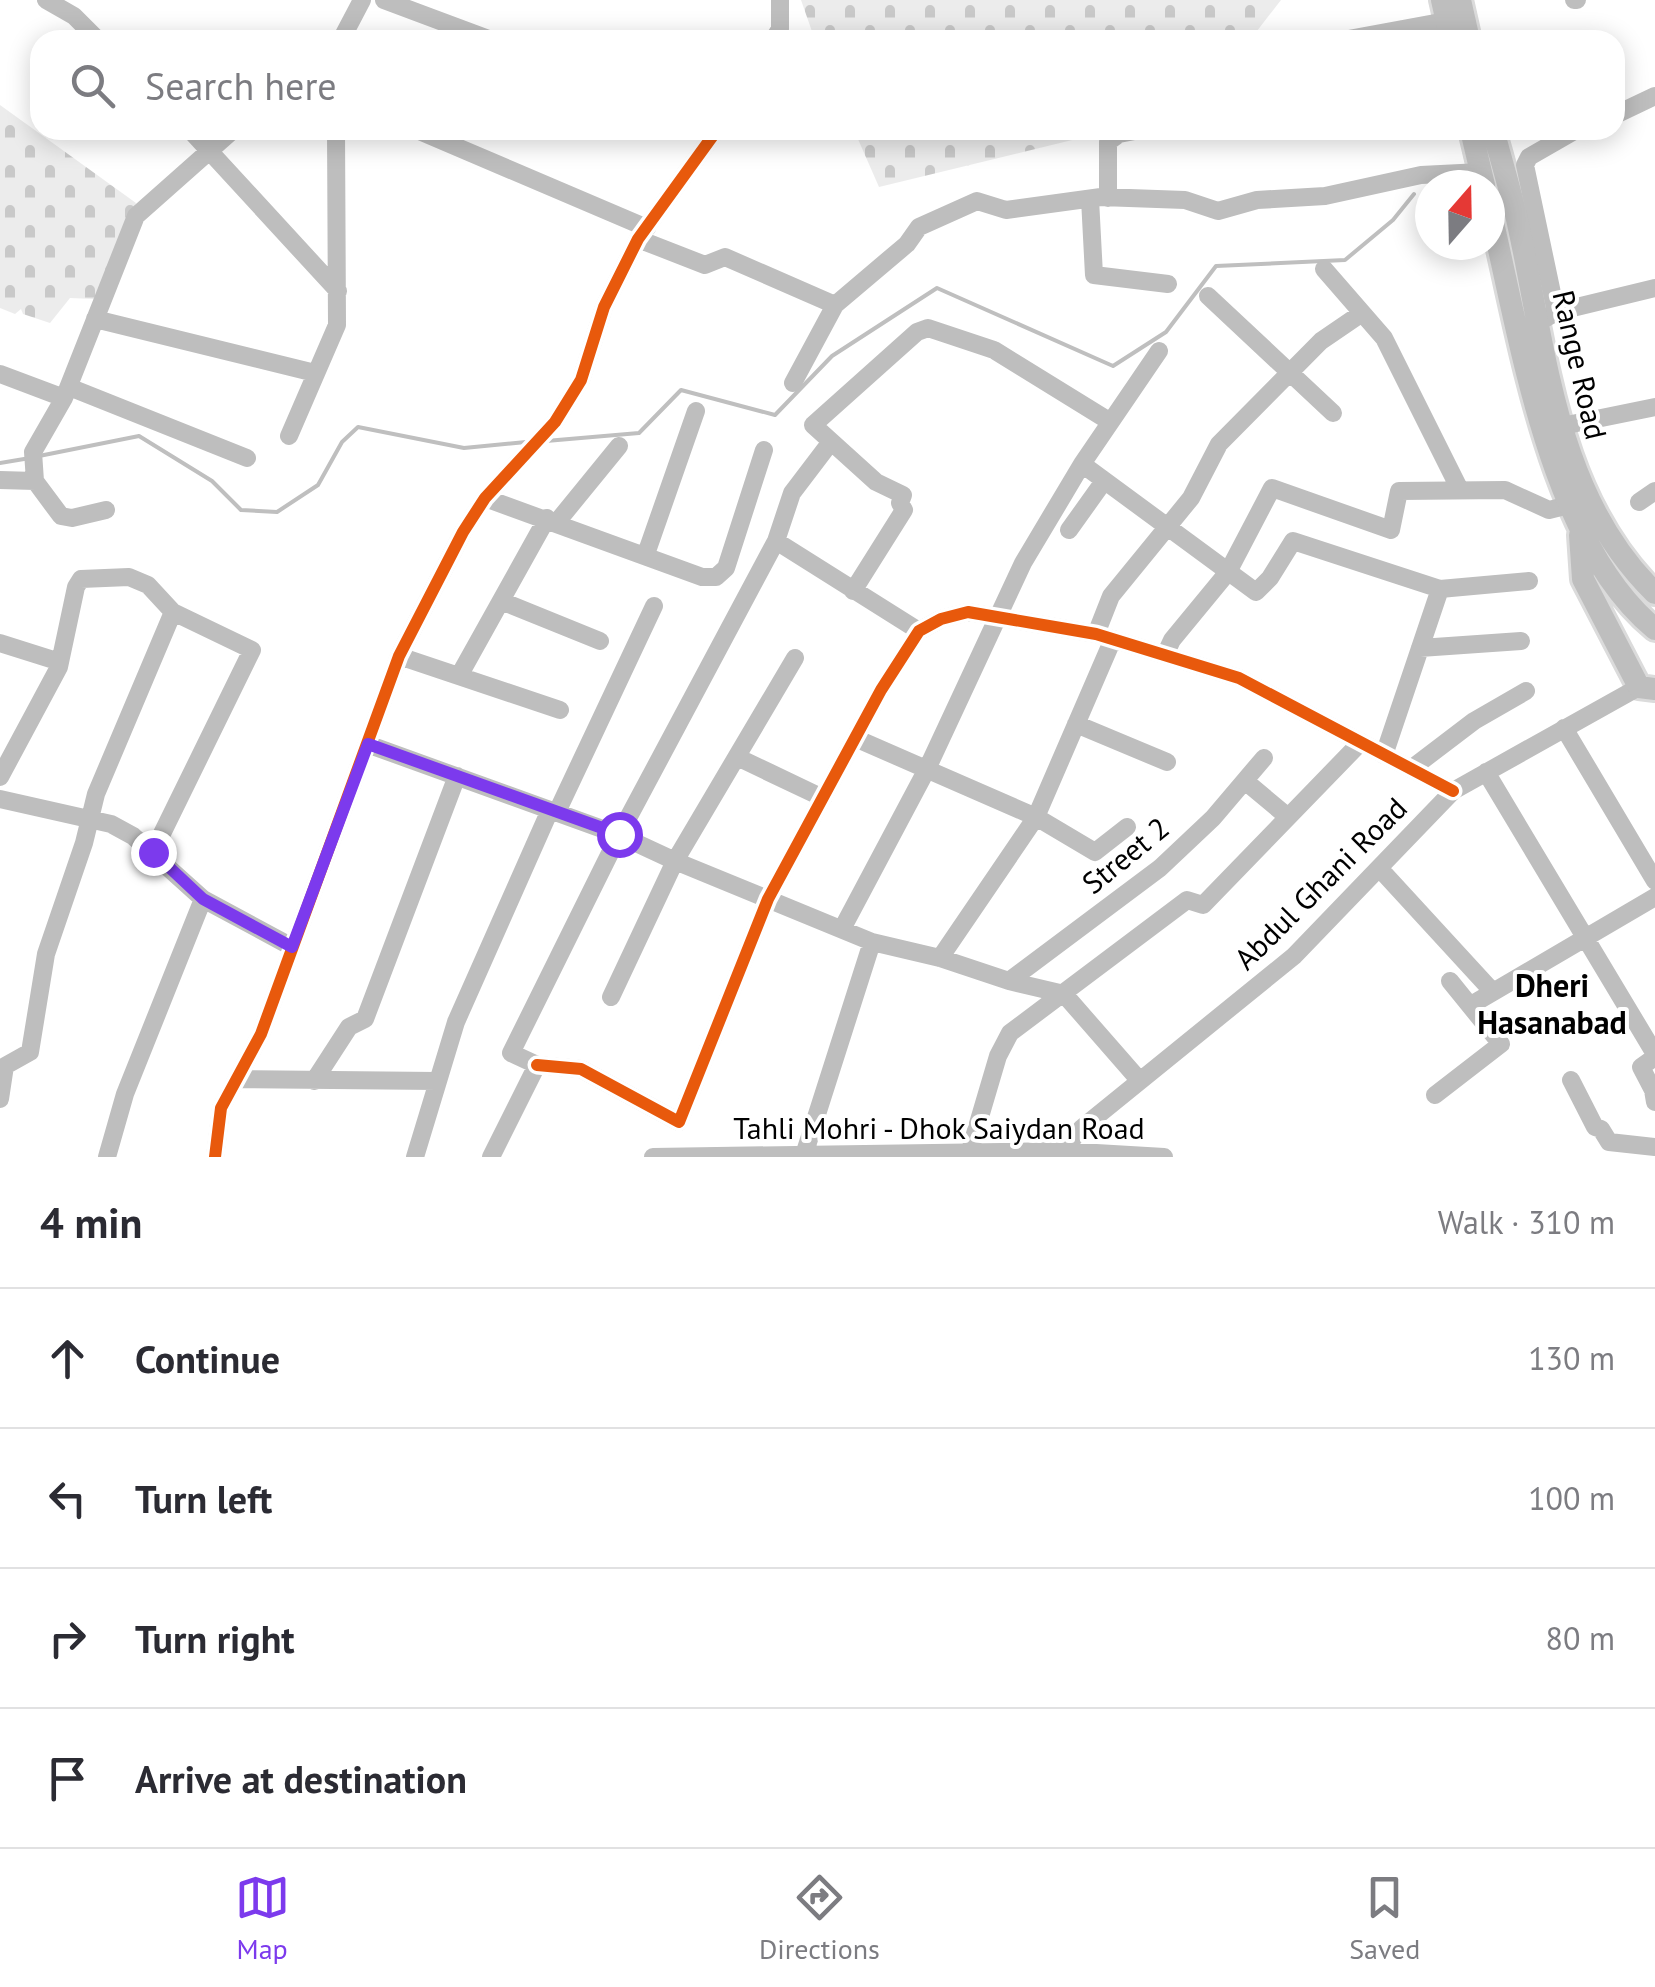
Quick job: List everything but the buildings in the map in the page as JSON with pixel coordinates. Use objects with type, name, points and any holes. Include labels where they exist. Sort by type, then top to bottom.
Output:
[{"type":"main road","points":[[1460,0],[1468,30]]},
{"type":"main road","points":[[1473,140],[1480,170]]},
{"type":"main road","name":"Range Road","points":[[1496,140],[1546,318],[1562,426],[1582,488],[1638,576],[1655,593]]},
{"type":"main road","points":[[1502,260],[1545,436],[1569,505],[1610,580],[1655,629]]},
{"type":"main road","points":[[1580,531],[1583,579],[1647,688]]},
{"type":"street","points":[[46,0],[74,16],[88,30]]},
{"type":"street","points":[[346,30],[362,0]]},
{"type":"street","points":[[384,0],[464,30]]},
{"type":"street","points":[[779,0],[779,30]]},
{"type":"street","points":[[1394,30],[1446,20]]},
{"type":"street","points":[[1625,110],[1655,96]]},
{"type":"street","points":[[200,140],[338,290]]},
{"type":"street","points":[[0,480],[34,467],[136,216],[222,140]]},
{"type":"street","points":[[290,436],[336,325],[336,140]]},
{"type":"street","points":[[439,140],[705,265],[725,257],[834,305]]},
{"type":"street","points":[[215,1157],[221,1108],[261,1034],[398,656],[485,498],[555,422],[581,380],[604,307],[642,234],[710,140]]},
{"type":"street","points":[[1111,140],[1094,229],[1094,274],[1168,284]]},
{"type":"street","points":[[1558,140],[1528,157],[1525,165],[1546,318],[1655,288]]},
{"type":"street","points":[[793,383],[834,305],[907,244],[919,226],[977,201],[1006,210],[1099,198],[1185,200],[1218,211],[1257,200],[1324,196],[1415,176]]},
{"type":"street","points":[[1324,269],[1384,338],[1460,490]]},
{"type":"street","points":[[1208,296],[1333,413]]},
{"type":"street","points":[[940,958],[1036,818],[1076,724],[1104,636],[1111,596],[1191,498],[1219,444],[1321,341],[1362,313]]},
{"type":"street","points":[[95,320],[315,373]]},
{"type":"street","points":[[853,591],[904,510],[900,503],[904,495],[876,482],[813,425],[918,332],[928,328],[994,350],[1109,422]]},
{"type":"street","points":[[842,930],[928,769],[1023,563],[1082,464],[1159,351]]},
{"type":"street","points":[[0,374],[66,392],[247,458]]},
{"type":"street","points":[[1562,426],[1655,407]]},
{"type":"street","points":[[646,554],[696,411]]},
{"type":"street","points":[[830,443],[792,494],[776,541],[619,834],[511,1053],[537,1065],[582,1069],[680,1122],[768,899],[881,690],[919,631],[941,619],[968,612],[1104,636],[1239,678],[1452,790]]},
{"type":"street","points":[[459,676],[552,520],[618,446]]},
{"type":"street","points":[[485,498],[702,577],[716,577],[726,568],[764,450]]},
{"type":"street","points":[[1082,464],[1256,592],[1270,578],[1293,541],[1440,589],[1529,580]]},
{"type":"street","points":[[34,467],[64,519],[106,510]]},
{"type":"street","points":[[1069,530],[1104,481]]},
{"type":"street","points":[[1166,655],[1172,640],[1228,572],[1272,488],[1391,530],[1399,491],[1505,490],[1549,510],[1569,505]]},
{"type":"street","points":[[1638,502],[1655,491]]},
{"type":"street","points":[[776,541],[919,631]]},
{"type":"street","points":[[0,777],[60,662],[76,588],[82,579],[128,577],[148,585],[174,612],[252,650],[153,852]]},
{"type":"street","points":[[1384,754],[1440,589]]},
{"type":"street","points":[[501,601],[600,641]]},
{"type":"street","points":[[415,1157],[456,1022],[654,606]]},
{"type":"street","points":[[0,1099],[6,1066],[30,1052],[46,954],[96,794],[174,612]]},
{"type":"street","points":[[1420,648],[1521,641]]},
{"type":"street","points":[[0,643],[60,662]]},
{"type":"street","points":[[398,656],[560,710]]},
{"type":"street","points":[[610,998],[675,861],[795,658]]},
{"type":"street","name":"Abdul Ghani Road","points":[[1071,1153],[1082,1128],[1294,956],[1452,790],[1564,728],[1647,688]]},
{"type":"street","points":[[1410,768],[1474,721],[1526,692]]},
{"type":"street","points":[[1076,724],[1168,762]]},
{"type":"street","points":[[1564,728],[1655,881]]},
{"type":"street","points":[[856,738],[1036,818],[1095,852],[1127,826]]},
{"type":"street","points":[[969,1154],[998,1056],[1010,1033],[1187,900],[1203,905],[1360,742]]},
{"type":"street","points":[[368,744],[619,834],[872,942],[1064,994],[1140,1081]]},
{"type":"street","points":[[737,757],[823,798]]},
{"type":"street","name":"Street 2","points":[[1009,980],[1160,868],[1213,818],[1264,758]]},
{"type":"street","points":[[1486,772],[1655,1056],[1640,1067],[1655,1102]]},
{"type":"street","points":[[314,1081],[349,1027],[366,1020],[458,776]]},
{"type":"street","points":[[1245,781],[1288,818]]},
{"type":"street","points":[[0,799],[90,817],[133,836],[203,899],[292,947]]},
{"type":"street","points":[[1380,869],[1493,992]]},
{"type":"street","points":[[1471,1006],[1655,896]]},
{"type":"street","points":[[107,1157],[126,1094],[203,899]]},
{"type":"street","points":[[804,1155],[872,942]]},
{"type":"street","points":[[1436,1095],[1500,1044],[1450,981]]},
{"type":"street","points":[[491,1157],[537,1065]]},
{"type":"street","points":[[237,1079],[436,1081]]},
{"type":"street","points":[[1571,1080],[1595,1127],[1601,1129],[1609,1142],[1655,1147]]},
{"type":"street","name":"Tahli Mohri - Dhok Saiydan Road","points":[[653,1157],[1071,1153],[1164,1157]]},
{"type":"green space","points":[[801,0],[1281,0],[1258,30],[812,30]]},
{"type":"green space","points":[[0,105],[30,127],[30,140],[49,140],[136,203],[94,299],[70,298],[50,323],[23,314],[21,309],[15,314],[0,308]]},
{"type":"green space","points":[[858,140],[1072,140],[879,187]]},
{"type":"waterway","points":[[546,441],[639,433],[681,390],[775,415],[832,356],[937,288],[1113,366],[1166,332],[1216,266],[1345,260],[1393,220],[1414,194]]},
{"type":"waterway","points":[[39,456],[139,436],[212,481],[241,510],[277,512],[318,485],[342,442],[358,427],[464,448],[526,442]]},
{"type":"waterway","points":[[0,463],[30,458]]},
{"type":"cycle path","points":[[215,1157],[221,1108],[261,1034],[399,656],[463,532],[485,498],[555,422],[581,380],[604,307],[638,239],[710,140]]},
{"type":"cycle path","points":[[537,1065],[581,1069],[679,1122],[768,899],[881,690],[919,631],[941,619],[968,612],[1096,634],[1239,678],[1453,791]]},
{"type":"district","name":"Dheri Hasanabad","points":[[1552,1004]]},
{"type":"route","points":[[153,852],[203,899],[292,947],[368,744],[619,834]]}]
